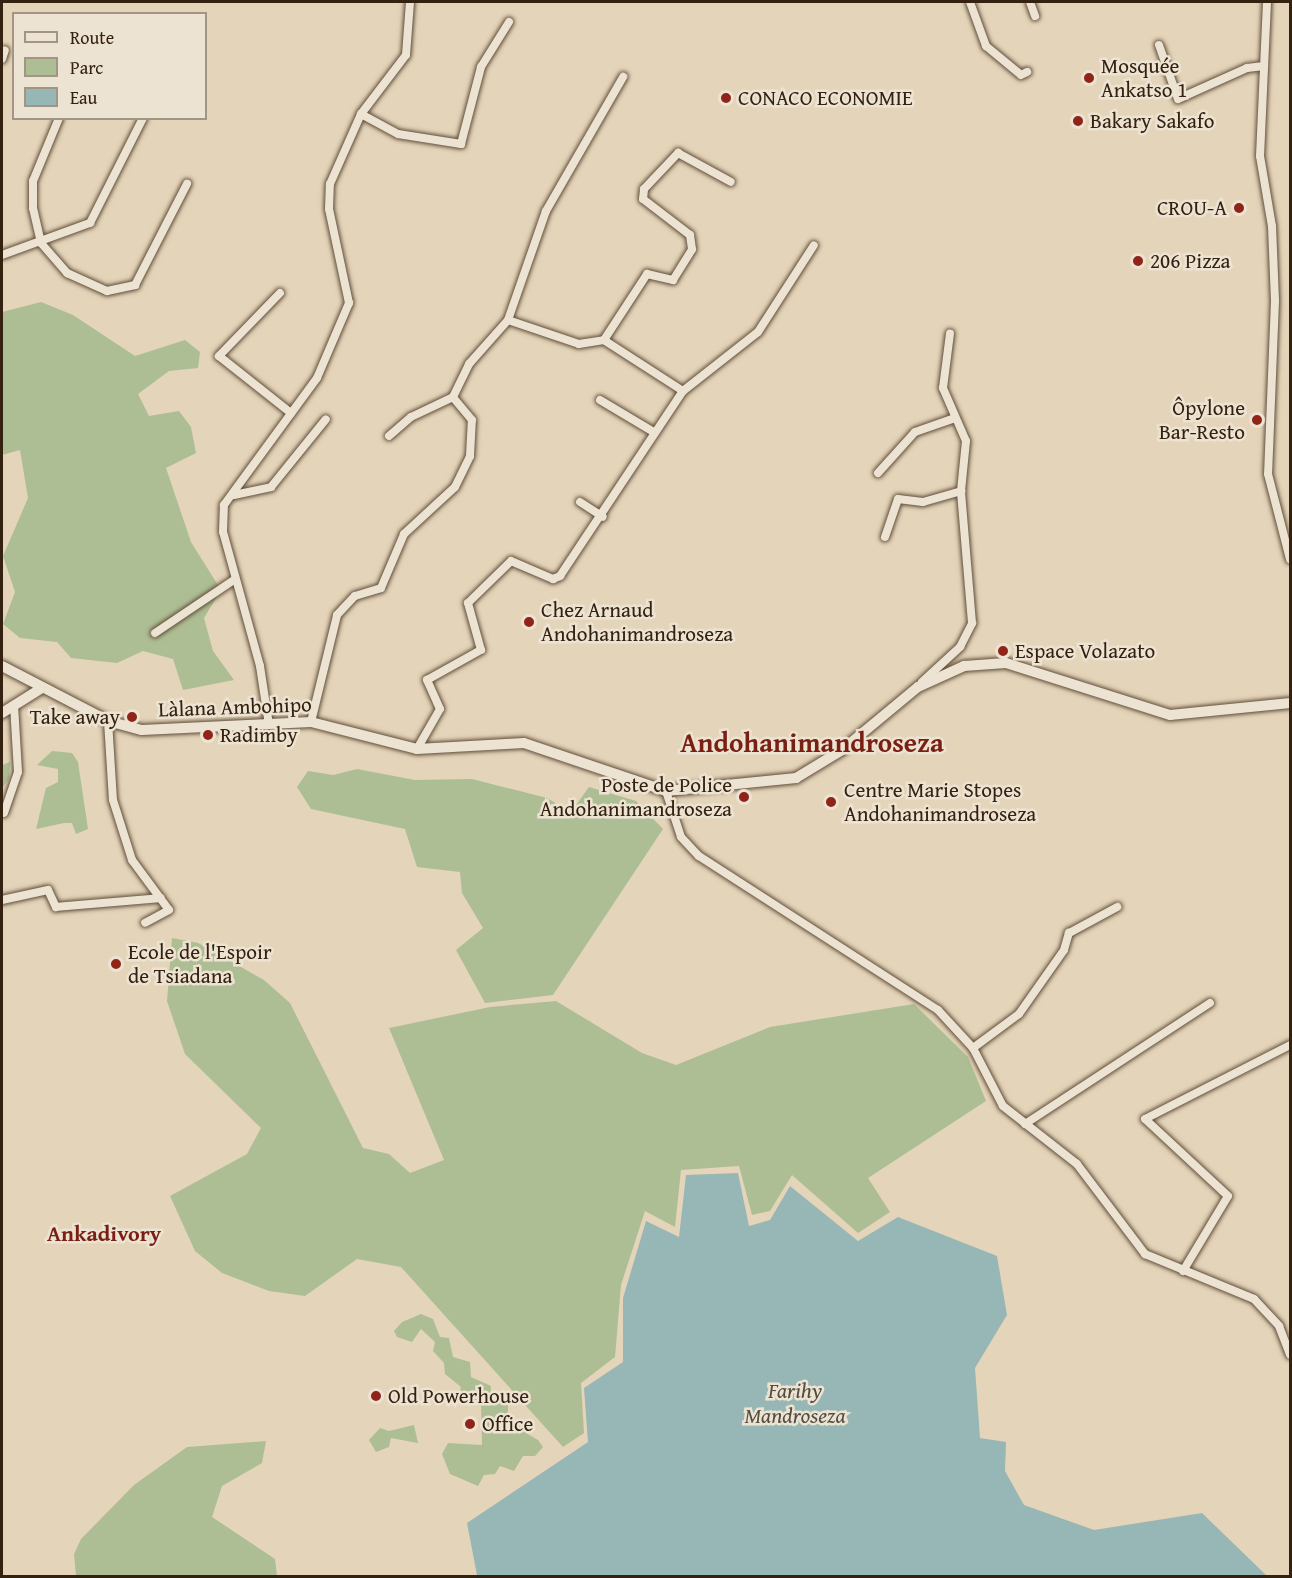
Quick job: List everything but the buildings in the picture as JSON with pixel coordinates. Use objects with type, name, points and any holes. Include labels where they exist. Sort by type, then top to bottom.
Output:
[{"type":"street","points":[[269,724],[260,666],[234,580],[224,532],[224,506],[234,495],[261,448],[291,414],[317,378],[349,303],[329,209],[330,184],[361,114],[406,55],[410,2]]},
{"type":"street","points":[[970,2],[986,46],[1022,75],[1027,72]]},
{"type":"street","points":[[1030,2],[1035,16]]},
{"type":"street","points":[[1267,2],[1260,156],[1272,226],[1275,301],[1268,474],[1290,559]]},
{"type":"street","points":[[361,114],[398,134],[461,144],[481,67],[509,22]]},
{"type":"street","points":[[1159,45],[1178,99],[1247,68],[1264,66]]},
{"type":"street","points":[[2,59],[5,50]]},
{"type":"street","points":[[389,436],[411,417],[453,397],[469,364],[508,320],[546,211],[622,77]]},
{"type":"street","points":[[58,120],[33,181],[41,243],[67,273],[107,291],[129,289],[187,184]]},
{"type":"street","points":[[2,255],[41,243],[90,223],[98,214],[142,120]]},
{"type":"street","points":[[604,340],[647,274],[673,280],[692,249],[690,235],[643,199],[644,189],[678,153],[731,182]]},
{"type":"street","points":[[417,749],[440,708],[427,680],[481,650],[468,603],[508,561],[553,579],[560,576],[603,517],[652,431],[682,391],[758,332],[814,245]]},
{"type":"street","points":[[280,293],[219,356],[291,414]]},
{"type":"street","points":[[508,320],[579,344],[604,340],[682,391]]},
{"type":"street","points":[[918,687],[960,647],[972,623],[961,491],[966,441],[943,388],[950,333]]},
{"type":"street","points":[[310,722],[337,615],[355,596],[381,588],[405,534],[455,487],[470,456],[472,420],[453,397]]},
{"type":"street","points":[[600,400],[652,431]]},
{"type":"street","points":[[879,472],[915,432],[955,418]]},
{"type":"street","points":[[234,495],[271,487],[326,419]]},
{"type":"street","points":[[885,537],[898,499],[923,502],[961,491]]},
{"type":"street","points":[[580,502],[603,517]]},
{"type":"street","points":[[155,633],[234,580]]},
{"type":"street","name":"Làlana Ambohipo","points":[[2,666],[108,721],[142,730],[310,722],[417,749],[524,743],[666,791],[796,778],[842,750],[918,687],[964,666],[1006,663],[1170,715],[1288,705]]},
{"type":"street","points":[[2,713],[42,688]]},
{"type":"street","points":[[4,813],[18,772],[14,705]]},
{"type":"street","points":[[108,721],[113,800],[132,860],[161,898],[168,913],[145,923]]},
{"type":"street","points":[[666,791],[681,837],[699,856],[938,1010],[973,1048],[1003,1106],[1077,1164],[1145,1254],[1254,1299],[1279,1326],[1290,1355]]},
{"type":"street","points":[[2,900],[48,890],[56,907],[161,898]]},
{"type":"street","points":[[973,1048],[1019,1014],[1065,950],[1069,933],[1117,907]]},
{"type":"street","points":[[1025,1124],[1210,1003]]},
{"type":"street","points":[[1183,1271],[1228,1196],[1146,1119],[1290,1045]]},
{"type":"green space","points":[[41,302],[73,315],[135,356],[185,340],[200,352],[198,368],[169,371],[138,394],[149,416],[179,411],[191,427],[196,453],[166,468],[191,542],[221,590],[204,618],[213,651],[234,680],[183,690],[173,659],[143,651],[117,663],[71,658],[57,642],[20,638],[3,624],[15,592],[3,556],[28,498],[20,450],[2,455],[2,312]]},
{"type":"green space","points":[[52,751],[72,753],[78,762],[88,829],[76,834],[72,823],[36,829],[46,788],[58,782],[58,769],[37,765]]},
{"type":"green space","points":[[10,762],[9,779],[2,788],[2,765]]},
{"type":"green space","points":[[357,769],[415,780],[472,779],[547,798],[571,812],[589,787],[636,801],[663,829],[553,995],[485,1003],[456,950],[483,928],[462,893],[460,872],[417,867],[405,829],[311,809],[297,787],[308,771],[333,775]]},
{"type":"green space","points":[[172,938],[198,943],[264,980],[290,1003],[363,1148],[389,1154],[410,1173],[444,1160],[389,1028],[490,1007],[556,1001],[642,1053],[676,1065],[770,1027],[914,1004],[968,1057],[986,1101],[868,1178],[890,1212],[858,1233],[792,1175],[770,1211],[752,1215],[739,1166],[681,1170],[675,1227],[645,1211],[621,1285],[615,1357],[581,1383],[584,1433],[563,1447],[401,1267],[357,1259],[305,1296],[269,1291],[222,1273],[195,1251],[170,1196],[247,1154],[261,1128],[185,1054],[167,1001]]},
{"type":"green space","points":[[421,1314],[433,1319],[440,1337],[449,1338],[453,1357],[470,1362],[471,1377],[491,1386],[490,1398],[508,1404],[508,1421],[523,1423],[526,1433],[538,1440],[543,1447],[535,1456],[523,1456],[514,1471],[500,1466],[495,1474],[484,1475],[478,1486],[450,1474],[442,1454],[448,1443],[482,1445],[481,1406],[457,1402],[461,1387],[445,1374],[444,1363],[433,1351],[435,1342],[421,1329],[412,1342],[397,1337],[394,1331],[402,1322]]},
{"type":"green space","points":[[414,1425],[418,1443],[391,1438],[389,1447],[376,1452],[369,1440],[380,1428],[389,1431]]},
{"type":"green space","points":[[266,1441],[262,1463],[222,1486],[212,1517],[275,1559],[277,1576],[76,1576],[74,1554],[81,1539],[134,1485],[187,1447]]},
{"type":"water","name":"Farihy Mandroseza","points":[[738,1173],[749,1226],[770,1220],[790,1186],[858,1241],[898,1217],[997,1256],[1007,1315],[975,1368],[980,1438],[1006,1442],[1005,1471],[1024,1505],[1094,1530],[1202,1513],[1267,1576],[477,1575],[467,1523],[588,1442],[584,1388],[623,1362],[623,1298],[646,1221],[679,1237],[686,1175]]},
{"type":"place","name":"Mosquée Ankatso 1","points":[[1089,78]]},
{"type":"place","name":"CONACO ECONOMIE","points":[[726,98]]},
{"type":"place","name":"Bakary Sakafo","points":[[1078,121]]},
{"type":"place","name":"CROU-A","points":[[1239,208]]},
{"type":"place","name":"206 Pizza","points":[[1138,261]]},
{"type":"place","name":"Ôpylone Bar-Resto","points":[[1257,420]]},
{"type":"place","name":"Chez Arnaud Andohanimandroseza","points":[[529,622]]},
{"type":"place","name":"Espace Volazato","points":[[1003,651]]},
{"type":"place","name":"Take away","points":[[132,717]]},
{"type":"place","name":"Radimby","points":[[208,735]]},
{"type":"place","name":"Poste de Police Andohanimandroseza","points":[[744,797]]},
{"type":"place","name":"Centre Marie Stopes Andohanimandroseza","points":[[831,802]]},
{"type":"place","name":"Ecole de l'Espoir de Tsiadana","points":[[116,964]]},
{"type":"place","name":"Old Powerhouse","points":[[376,1396]]},
{"type":"place","name":"Office","points":[[470,1424]]},
{"type":"district","name":"Andohanimandroseza","points":[[812,743]]},
{"type":"district","name":"Ankadivory","points":[[104,1234]]}]
